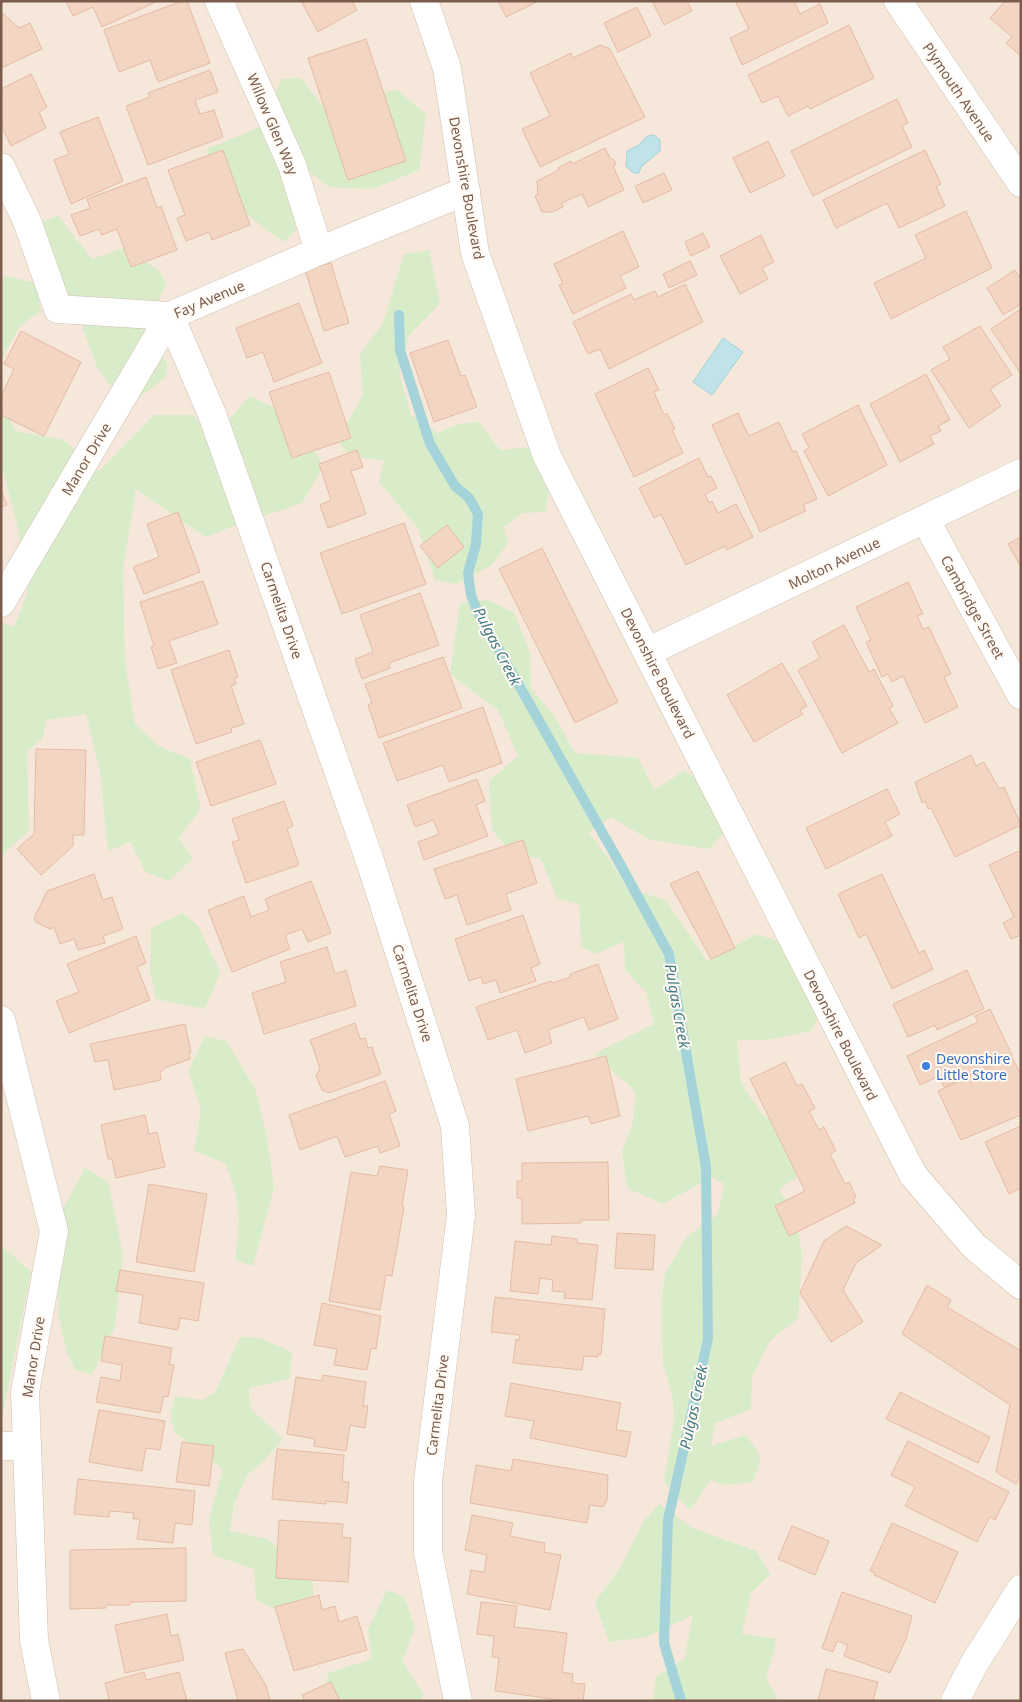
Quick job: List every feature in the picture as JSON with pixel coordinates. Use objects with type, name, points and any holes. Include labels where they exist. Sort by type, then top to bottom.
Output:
[{"type":"street","name":"Willow Glen Way","points":[[219,1],[292,165],[319,251]]},
{"type":"street","name":"Devonshire Boulevard","points":[[424,1],[447,68],[475,253],[547,456],[913,1175],[974,1246],[1021,1285]]},
{"type":"street","name":"Plymouth Avenue","points":[[898,1],[1021,183]]},
{"type":"street","name":"Fay Avenue","points":[[1,167],[27,221],[58,310],[170,316],[319,251],[466,191]]},
{"type":"street","name":"Manor Drive","points":[[1,603],[170,316]]},
{"type":"street","name":"Carmelita Drive","points":[[170,316],[212,414],[364,842],[455,1126],[461,1215],[428,1481],[428,1552],[458,1701]]},
{"type":"street","name":"Molton Avenue","points":[[647,652],[1021,473]]},
{"type":"street","name":"Cambridge Street","points":[[925,519],[1021,695]]},
{"type":"street","name":"Manor Drive","points":[[1,1020],[54,1230],[14,1446],[34,1640],[46,1701]]},
{"type":"street","points":[[955,1701],[974,1664],[1021,1589]]},
{"type":"shaded area","points":[[1,1],[1021,1],[1021,1701],[1,1701]]},
{"type":"green space","points":[[301,78],[340,129],[358,98],[397,90],[426,114],[419,170],[372,189],[329,187],[307,170],[293,205],[296,231],[283,242],[229,201],[214,181],[207,149],[262,126],[281,79]]},
{"type":"green space","points":[[58,216],[92,259],[124,248],[158,270],[166,283],[146,331],[167,363],[166,377],[141,396],[109,384],[97,367],[82,326],[63,294],[36,224]]},
{"type":"green space","points":[[429,250],[440,303],[409,336],[399,374],[411,415],[438,433],[459,424],[479,422],[500,450],[530,447],[550,482],[545,512],[522,513],[504,527],[508,543],[492,565],[456,584],[435,580],[418,528],[379,482],[384,460],[351,457],[338,441],[363,394],[360,354],[383,323],[404,254]]},
{"type":"green space","points":[[6,276],[36,283],[41,311],[20,326],[1,360],[1,279]]},
{"type":"green space","points":[[1,394],[14,431],[64,440],[99,471],[154,415],[193,415],[212,437],[250,396],[299,420],[323,467],[302,503],[205,537],[136,489],[123,568],[125,662],[135,724],[160,747],[190,759],[201,808],[179,838],[193,858],[169,881],[145,872],[131,842],[108,851],[100,771],[86,714],[46,720],[43,738],[27,751],[29,830],[1,856],[1,622],[14,627],[28,592],[17,524],[1,462]]},
{"type":"green space","points":[[488,600],[514,613],[530,653],[531,688],[555,717],[575,753],[638,758],[654,790],[684,771],[708,784],[728,828],[709,849],[648,839],[611,817],[589,833],[614,866],[627,888],[666,900],[707,961],[757,934],[780,942],[831,997],[811,1031],[766,1040],[737,1040],[741,1083],[763,1116],[802,1127],[822,1160],[778,1190],[796,1211],[802,1256],[798,1318],[770,1341],[752,1377],[751,1409],[715,1423],[711,1446],[746,1435],[761,1457],[753,1482],[726,1485],[710,1480],[690,1510],[664,1481],[674,1421],[673,1399],[663,1363],[661,1304],[665,1273],[687,1237],[718,1214],[724,1184],[712,1177],[663,1204],[627,1188],[622,1152],[633,1122],[636,1092],[594,1054],[654,1024],[646,992],[625,970],[624,942],[595,954],[581,946],[579,904],[558,899],[540,858],[516,856],[492,830],[489,781],[518,756],[498,710],[450,674],[460,603]]},
{"type":"green space","points":[[183,913],[198,926],[220,972],[205,1009],[156,999],[150,971],[151,928]]},
{"type":"green space","points":[[205,1036],[226,1041],[255,1088],[267,1138],[274,1187],[253,1266],[235,1260],[239,1221],[237,1200],[225,1163],[194,1151],[201,1109],[188,1071]]},
{"type":"green space","points":[[85,1168],[108,1182],[123,1255],[115,1326],[92,1375],[75,1370],[66,1350],[58,1312],[63,1209]]},
{"type":"green space","points":[[1,1245],[31,1272],[1,1422]]},
{"type":"green space","points":[[240,1337],[260,1338],[292,1352],[289,1379],[249,1388],[250,1408],[283,1439],[264,1461],[247,1475],[234,1505],[230,1531],[267,1539],[312,1577],[316,1615],[289,1616],[256,1600],[254,1569],[213,1555],[209,1519],[223,1469],[174,1432],[170,1416],[175,1396],[202,1400],[215,1393]]},
{"type":"green space","points":[[659,1504],[692,1528],[757,1551],[770,1575],[751,1593],[742,1634],[777,1639],[766,1678],[778,1701],[653,1701],[656,1677],[684,1659],[693,1615],[646,1637],[609,1642],[595,1602],[620,1568],[644,1521]]},
{"type":"green space","points":[[387,1590],[404,1597],[415,1627],[402,1661],[423,1694],[422,1701],[325,1701],[328,1673],[372,1659],[368,1629]]},
{"type":"water","points":[[654,135],[660,140],[660,151],[641,167],[639,173],[633,173],[626,166],[627,151],[639,145],[647,136]]},
{"type":"water","points":[[723,338],[743,352],[712,395],[693,382]]},
{"type":"building","points":[[66,1],[158,1],[102,27],[93,7],[73,16]]},
{"type":"building","points":[[182,1],[187,1],[210,63],[158,82],[150,60],[119,72],[104,30]]},
{"type":"building","points":[[301,1],[352,1],[357,10],[318,32]]},
{"type":"building","points":[[498,1],[539,1],[506,17]]},
{"type":"building","points":[[652,1],[687,1],[692,11],[664,25]]},
{"type":"building","points":[[735,1],[794,1],[800,14],[820,4],[828,23],[742,65],[730,38],[749,29]]},
{"type":"building","points":[[1005,1],[1021,1],[1021,56],[1006,43],[1012,37],[990,18]]},
{"type":"building","points":[[637,7],[651,36],[618,52],[604,23]]},
{"type":"building","points":[[1,12],[19,28],[30,23],[42,49],[1,68]]},
{"type":"building","points":[[849,25],[874,78],[810,109],[808,106],[788,116],[778,96],[762,103],[748,75]]},
{"type":"building","points":[[366,39],[406,161],[348,180],[308,58]]},
{"type":"building","points":[[600,45],[610,49],[645,117],[540,167],[522,129],[550,116],[530,73],[571,53],[573,58]]},
{"type":"building","points":[[210,70],[218,92],[195,100],[200,114],[214,110],[223,137],[148,165],[126,106],[150,97],[148,93]]},
{"type":"building","points":[[31,74],[47,107],[39,112],[46,128],[11,146],[1,125],[1,89]]},
{"type":"building","points":[[897,99],[908,123],[902,126],[912,147],[813,196],[791,151]]},
{"type":"building","points":[[98,117],[123,181],[71,204],[54,160],[69,154],[60,132]]},
{"type":"building","points":[[768,141],[785,176],[750,193],[733,158]]},
{"type":"building","points":[[605,148],[610,158],[616,164],[613,166],[624,190],[588,207],[582,194],[562,203],[563,207],[552,212],[542,212],[535,196],[538,194],[537,181],[559,170],[558,168],[571,161],[572,164]]},
{"type":"building","points":[[223,150],[250,225],[212,240],[209,232],[186,241],[177,218],[185,215],[168,170]]},
{"type":"building","points":[[925,150],[941,184],[936,186],[945,206],[899,228],[887,203],[836,228],[823,200]]},
{"type":"building","points":[[664,173],[672,190],[643,203],[635,186]]},
{"type":"building","points":[[146,177],[157,208],[161,206],[177,250],[131,267],[117,229],[102,235],[99,229],[80,236],[71,215],[90,208],[87,199]]},
{"type":"building","points":[[966,211],[992,268],[891,319],[874,283],[926,258],[915,235]]},
{"type":"building","points":[[623,231],[639,267],[620,276],[626,288],[573,314],[559,285],[563,284],[554,264]]},
{"type":"building","points":[[703,233],[710,247],[691,256],[685,242]]},
{"type":"building","points":[[761,235],[774,262],[762,268],[768,279],[740,294],[720,256]]},
{"type":"building","points":[[690,261],[697,275],[669,288],[663,274]]},
{"type":"building","points":[[331,263],[349,323],[324,331],[305,270]]},
{"type":"building","points":[[1015,270],[1021,280],[1021,304],[1003,315],[987,288]]},
{"type":"building","points":[[685,284],[703,322],[609,369],[600,349],[588,354],[573,322],[631,294],[634,300],[655,291],[658,297]]},
{"type":"building","points":[[299,303],[322,363],[274,382],[263,352],[247,358],[236,328]]},
{"type":"building","points":[[1021,309],[1021,374],[991,329]]},
{"type":"building","points":[[980,326],[1012,375],[990,389],[1001,406],[969,428],[931,370],[950,359],[943,347]]},
{"type":"building","points":[[21,331],[81,362],[44,436],[1,415],[1,396],[14,369],[4,364]]},
{"type":"building","points":[[448,340],[461,376],[465,375],[477,407],[434,422],[410,353]]},
{"type":"building","points":[[648,368],[659,390],[654,392],[664,415],[667,413],[675,429],[672,430],[683,453],[634,477],[595,394]]},
{"type":"building","points":[[329,372],[351,438],[292,458],[269,392]]},
{"type":"building","points":[[926,374],[950,420],[938,426],[941,431],[930,436],[934,444],[900,462],[870,404]]},
{"type":"building","points":[[858,405],[887,465],[828,496],[804,451],[809,448],[802,434]]},
{"type":"building","points":[[738,413],[749,436],[779,422],[793,452],[796,451],[817,499],[803,505],[806,511],[760,532],[712,425]]},
{"type":"building","points":[[357,450],[363,467],[351,471],[366,514],[328,528],[320,505],[331,500],[319,464]]},
{"type":"building","points":[[699,458],[708,477],[711,476],[717,488],[705,494],[709,503],[712,501],[718,513],[736,504],[753,537],[727,550],[725,546],[686,565],[661,514],[654,518],[639,488]]},
{"type":"building","points":[[1,490],[7,505],[1,507]]},
{"type":"building","points":[[178,512],[200,572],[144,594],[133,567],[159,557],[147,524]]},
{"type":"building","points":[[404,523],[426,584],[342,614],[320,553]]},
{"type":"building","points":[[447,525],[464,547],[438,568],[420,546]]},
{"type":"building","points":[[1021,537],[1021,567],[1008,544]]},
{"type":"building","points":[[542,548],[618,702],[575,723],[499,569]]},
{"type":"building","points":[[203,581],[218,624],[169,641],[177,663],[158,669],[151,647],[154,646],[140,602]]},
{"type":"building","points":[[908,582],[923,614],[917,616],[923,629],[929,627],[951,674],[944,677],[958,707],[925,723],[903,676],[892,682],[888,674],[882,677],[866,642],[871,640],[856,607]]},
{"type":"building","points":[[420,593],[439,645],[389,663],[390,668],[362,679],[355,659],[373,652],[360,615]]},
{"type":"building","points":[[844,625],[869,672],[874,669],[893,706],[889,708],[898,723],[842,753],[798,670],[820,658],[812,642]]},
{"type":"building","points":[[229,650],[238,677],[234,679],[236,684],[231,686],[244,724],[231,728],[232,732],[196,744],[171,670]]},
{"type":"building","points":[[443,657],[462,708],[379,738],[368,705],[372,703],[365,684]]},
{"type":"building","points":[[782,663],[807,706],[800,710],[803,714],[754,742],[727,695]]},
{"type":"building","points":[[483,707],[502,763],[449,782],[443,765],[397,781],[383,743]]},
{"type":"building","points":[[260,740],[276,784],[211,806],[196,762]]},
{"type":"building","points":[[36,749],[86,750],[84,835],[73,835],[73,846],[41,875],[17,849],[34,834]]},
{"type":"building","points":[[971,755],[976,766],[984,762],[999,789],[1004,787],[1021,825],[955,857],[931,808],[928,809],[925,801],[922,803],[915,782]]},
{"type":"building","points":[[477,779],[485,801],[476,805],[488,836],[424,860],[418,842],[439,834],[433,820],[415,827],[407,805]]},
{"type":"building","points":[[887,789],[900,814],[885,822],[892,836],[826,869],[806,828]]},
{"type":"building","points":[[284,801],[293,826],[287,829],[299,865],[246,883],[232,842],[239,840],[232,819]]},
{"type":"building","points":[[523,840],[537,883],[506,894],[511,910],[467,925],[457,895],[445,899],[434,869]]},
{"type":"building","points":[[1021,850],[1021,935],[1011,939],[1003,923],[1014,917],[989,865]]},
{"type":"building","points":[[698,871],[735,948],[711,959],[670,884]]},
{"type":"building","points":[[94,874],[103,900],[112,897],[123,929],[103,936],[105,943],[78,950],[74,939],[60,944],[54,927],[50,929],[36,922],[34,918],[47,891]]},
{"type":"building","points":[[882,874],[919,953],[924,950],[933,969],[892,989],[866,934],[859,938],[838,894]]},
{"type":"building","points":[[311,881],[331,933],[308,942],[302,929],[285,935],[290,949],[232,972],[208,910],[244,896],[251,917],[269,910],[265,899]]},
{"type":"building","points":[[523,915],[540,964],[531,968],[536,981],[500,993],[496,980],[483,984],[481,977],[469,981],[455,939]]},
{"type":"building","points":[[136,936],[146,963],[137,967],[150,1000],[69,1033],[56,1001],[79,992],[67,964]]},
{"type":"building","points":[[327,947],[335,974],[346,970],[356,1006],[264,1034],[252,993],[286,982],[280,962]]},
{"type":"building","points":[[598,964],[618,1019],[589,1030],[584,1017],[548,1030],[552,1043],[525,1053],[517,1030],[488,1040],[476,1007],[551,981],[552,983],[571,977],[570,974]]},
{"type":"building","points":[[967,970],[984,1009],[937,1030],[935,1025],[908,1037],[893,1004]]},
{"type":"building","points":[[990,1009],[1012,1055],[944,1087],[939,1076],[920,1085],[907,1056],[978,1022],[975,1016]]},
{"type":"building","points":[[355,1023],[360,1039],[365,1038],[368,1048],[372,1047],[381,1074],[329,1093],[322,1090],[316,1076],[320,1068],[310,1040]]},
{"type":"building","points":[[185,1024],[191,1052],[189,1052],[190,1059],[164,1068],[160,1073],[161,1080],[114,1090],[108,1060],[95,1062],[90,1044]]},
{"type":"building","points":[[606,1056],[620,1116],[591,1124],[588,1116],[528,1131],[516,1079]]},
{"type":"building","points":[[1012,1057],[1021,1075],[1021,1115],[961,1140],[938,1091]]},
{"type":"building","points":[[785,1062],[797,1086],[802,1084],[815,1108],[809,1111],[819,1130],[824,1127],[836,1151],[830,1154],[845,1184],[849,1182],[856,1197],[853,1199],[855,1203],[789,1236],[775,1206],[805,1191],[750,1079]]},
{"type":"building","points":[[385,1081],[396,1111],[389,1114],[400,1146],[380,1153],[378,1146],[345,1157],[337,1136],[300,1150],[289,1115]]},
{"type":"building","points":[[145,1115],[149,1134],[157,1132],[165,1167],[116,1178],[112,1159],[108,1159],[101,1125]]},
{"type":"building","points":[[1021,1126],[1021,1188],[1009,1194],[985,1142]]},
{"type":"building","points":[[608,1162],[609,1220],[581,1220],[581,1223],[522,1224],[522,1198],[517,1198],[517,1181],[522,1181],[522,1163]]},
{"type":"building","points":[[380,1166],[408,1170],[402,1206],[404,1207],[392,1276],[386,1275],[380,1310],[329,1301],[351,1172],[377,1176]]},
{"type":"building","points":[[149,1184],[207,1194],[194,1272],[136,1262]]},
{"type":"building","points":[[846,1226],[882,1245],[856,1263],[843,1290],[863,1322],[831,1342],[800,1293],[824,1241]]},
{"type":"building","points":[[617,1233],[655,1235],[653,1270],[615,1268]]},
{"type":"building","points":[[552,1236],[577,1239],[577,1243],[598,1245],[592,1300],[564,1298],[565,1292],[552,1291],[553,1280],[540,1278],[538,1294],[510,1291],[515,1241],[551,1245]]},
{"type":"building","points":[[120,1270],[204,1283],[198,1321],[180,1318],[178,1330],[139,1323],[143,1295],[116,1291]]},
{"type":"building","points":[[927,1285],[951,1300],[947,1307],[1021,1351],[1021,1476],[1016,1484],[996,1472],[1010,1405],[902,1334]]},
{"type":"building","points":[[495,1297],[605,1309],[601,1355],[598,1354],[598,1357],[584,1356],[582,1370],[513,1363],[516,1339],[519,1340],[520,1335],[491,1332]]},
{"type":"building","points":[[322,1303],[381,1316],[376,1349],[371,1348],[367,1370],[334,1365],[337,1349],[314,1345]]},
{"type":"building","points":[[105,1336],[172,1348],[169,1364],[174,1365],[168,1397],[164,1396],[160,1413],[96,1402],[101,1377],[120,1381],[122,1365],[101,1361]]},
{"type":"building","points":[[323,1375],[366,1382],[363,1406],[368,1406],[365,1428],[350,1425],[346,1451],[314,1446],[315,1439],[287,1434],[296,1377],[322,1381]]},
{"type":"building","points":[[511,1383],[621,1403],[616,1430],[631,1432],[626,1457],[530,1438],[534,1421],[505,1416]]},
{"type":"building","points":[[900,1392],[990,1437],[978,1463],[886,1419]]},
{"type":"building","points":[[99,1410],[165,1421],[160,1450],[146,1448],[142,1471],[89,1462]]},
{"type":"building","points":[[908,1441],[1009,1492],[995,1520],[990,1517],[977,1542],[905,1506],[915,1487],[891,1475]]},
{"type":"building","points":[[182,1442],[214,1446],[209,1486],[176,1482]]},
{"type":"building","points":[[277,1449],[344,1455],[342,1482],[349,1482],[347,1503],[326,1501],[326,1504],[272,1499]]},
{"type":"building","points":[[513,1459],[608,1475],[607,1500],[603,1507],[590,1505],[587,1523],[470,1503],[476,1465],[511,1471]]},
{"type":"building","points":[[78,1479],[195,1491],[192,1525],[175,1523],[173,1543],[137,1539],[140,1519],[133,1519],[134,1513],[110,1511],[109,1517],[74,1514]]},
{"type":"building","points":[[472,1515],[513,1523],[510,1536],[545,1543],[544,1552],[561,1555],[550,1610],[467,1594],[471,1570],[484,1572],[487,1555],[465,1550]]},
{"type":"building","points":[[279,1520],[343,1524],[342,1537],[351,1538],[348,1582],[276,1578]]},
{"type":"building","points":[[892,1523],[958,1552],[935,1603],[874,1575],[875,1573],[870,1571]]},
{"type":"building","points":[[792,1526],[829,1541],[815,1575],[778,1559]]},
{"type":"building","points":[[186,1548],[186,1601],[131,1602],[130,1605],[106,1605],[106,1608],[70,1609],[70,1550]]},
{"type":"building","points":[[842,1592],[912,1616],[906,1639],[890,1673],[844,1656],[848,1645],[837,1641],[833,1652],[822,1648]]},
{"type":"building","points":[[319,1595],[322,1610],[335,1606],[339,1622],[357,1616],[367,1650],[294,1671],[275,1607]]},
{"type":"building","points":[[481,1602],[517,1606],[514,1627],[567,1633],[562,1672],[573,1674],[572,1683],[585,1684],[583,1701],[567,1701],[495,1691],[499,1658],[492,1657],[494,1636],[477,1634]]},
{"type":"building","points":[[167,1614],[171,1636],[178,1634],[184,1660],[125,1673],[115,1625]]},
{"type":"building","points":[[243,1649],[266,1685],[270,1701],[238,1701],[225,1653]]},
{"type":"building","points":[[826,1669],[878,1682],[873,1701],[818,1701]]},
{"type":"building","points":[[144,1672],[146,1680],[179,1672],[187,1701],[103,1701],[109,1699],[105,1683]]},
{"type":"building","points":[[331,1682],[340,1701],[305,1701],[302,1695]]},
{"type":"waterway","name":"Pulgas Creek","points":[[399,315],[400,350],[430,444],[455,486],[469,498],[478,514],[476,544],[468,573],[471,595],[478,613],[669,954],[706,1167],[708,1339],[668,1520],[664,1643],[681,1701]]},
{"type":"place","name":"Devonshire Little Store","points":[[926,1066]]}]
